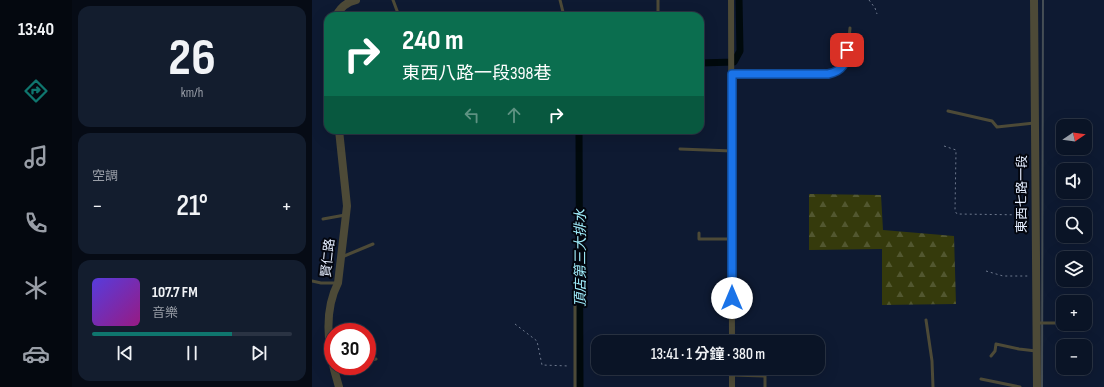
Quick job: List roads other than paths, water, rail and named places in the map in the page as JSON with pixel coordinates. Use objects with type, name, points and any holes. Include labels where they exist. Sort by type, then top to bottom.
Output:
[{"type":"street","points":[[338,12],[340,9],[356,0]]},
{"type":"street","points":[[731,0],[732,335]]},
{"type":"street","name":"東西七路一段","points":[[1034,0],[1036,387]]},
{"type":"street","name":"賢仁路","points":[[329,323],[333,294],[338,283],[347,206],[339,134]]},
{"type":"street","name":"賢仁路","points":[[335,375],[339,387]]},
{"type":"street","points":[[732,375],[732,387]]},
{"type":"lane","points":[[394,0],[398,12]]},
{"type":"lane","points":[[560,0],[563,12]]},
{"type":"lane","points":[[658,0],[658,12]]},
{"type":"lane","points":[[732,74],[835,73],[840,70],[846,60],[850,28]]},
{"type":"lane","points":[[948,111],[992,121],[997,127],[1034,123]]},
{"type":"lane","points":[[680,149],[732,151]]},
{"type":"lane","points":[[323,219],[345,215]]},
{"type":"lane","points":[[699,232],[699,239],[732,239]]},
{"type":"lane","points":[[340,257],[373,244]]},
{"type":"lane","points":[[312,281],[321,283],[338,283]]},
{"type":"lane","points":[[575,281],[575,387]]},
{"type":"lane","points":[[926,320],[932,361],[933,387]]},
{"type":"lane","points":[[1036,323],[1056,323]]},
{"type":"lane","points":[[991,356],[995,351],[996,344],[1036,351]]},
{"type":"lane","points":[[758,375],[765,376],[765,387]]},
{"type":"lane","points":[[981,379],[1020,387]]},
{"type":"waterway","name":"頂店第三大排水","points":[[704,63],[734,62],[740,51],[739,0]]},
{"type":"waterway","points":[[1042,387],[1043,0]]},
{"type":"waterway","name":"頂店第三大排水","points":[[579,134],[580,387]]}]
